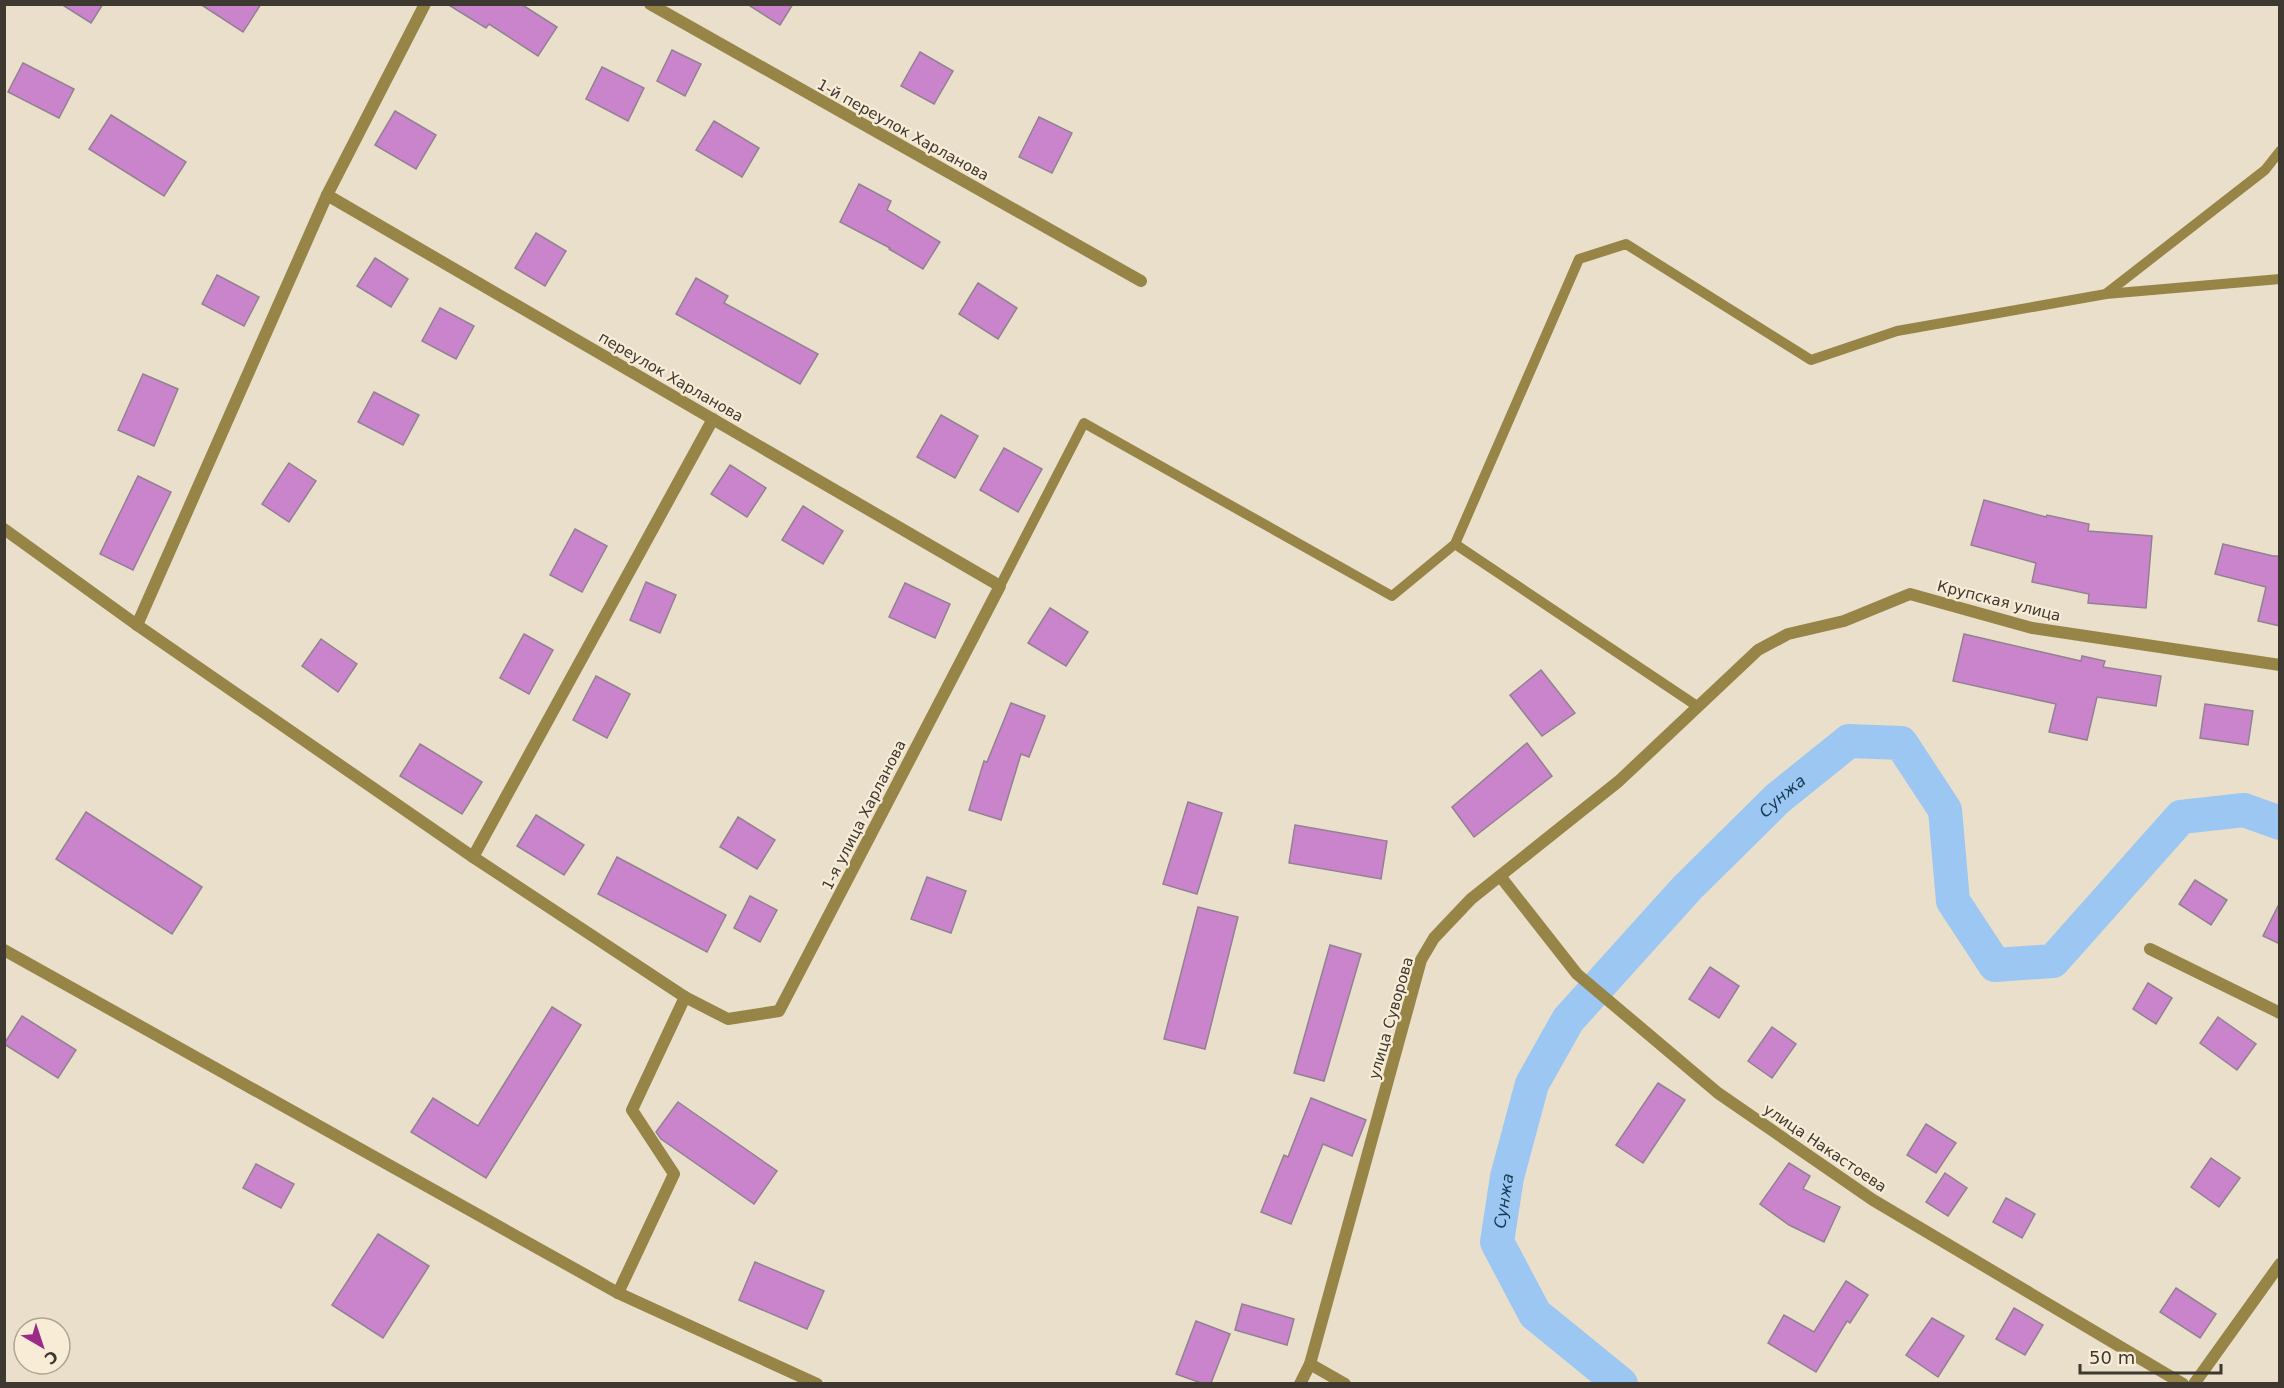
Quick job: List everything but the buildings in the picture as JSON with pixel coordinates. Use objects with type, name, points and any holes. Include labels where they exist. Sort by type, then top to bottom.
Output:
[{"type":"street","points":[[137,625],[327,195],[425,4]]},
{"type":"street","name":"1-й переулок Харланова","points":[[650,4],[1141,281]]},
{"type":"street","name":"переулок Харланова","points":[[327,195],[999,586]]},
{"type":"street","points":[[473,856],[713,419]]},
{"type":"street","points":[[4,529],[137,625],[473,856],[685,997],[632,1110],[674,1174],[618,1293]]},
{"type":"street","name":"1-я улица Харланова","points":[[685,997],[728,1019],[779,1011],[999,586]]},
{"type":"street","name":"Крупская улица","points":[[1788,634],[1844,621],[1910,594],[2032,628],[2280,665]]},
{"type":"street","name":"улица Суворова","points":[[1300,1383],[1310,1364],[1421,960],[1434,938],[1471,899],[1619,781],[1758,650],[1788,634]]},
{"type":"street","name":"улица Накастоева","points":[[1500,876],[1577,974],[1718,1093],[1873,1200],[2183,1383]]},
{"type":"street","points":[[2150,949],[2280,1013]]},
{"type":"street","points":[[4,950],[618,1293],[817,1383]]},
{"type":"street","points":[[2194,1383],[2280,1264]]},
{"type":"street","points":[[1310,1364],[1345,1383]]},
{"type":"lane","points":[[2106,294],[2265,170],[2280,151]]},
{"type":"lane","points":[[999,586],[1084,423],[1392,596],[1455,544],[1579,259],[1626,244],[1811,360],[1897,331],[2106,294],[2280,279]]},
{"type":"lane","points":[[1455,544],[1697,706]]},
{"type":"waterway","name":"Сунжа","points":[[1621,1384],[1535,1314],[1497,1242],[1507,1177],[1532,1084],[1568,1020],[1687,888],[1777,799],[1849,741],[1901,743],[1945,810],[1953,901],[1995,965],[2053,961],[2181,817],[2244,810],[2280,823]]}]
